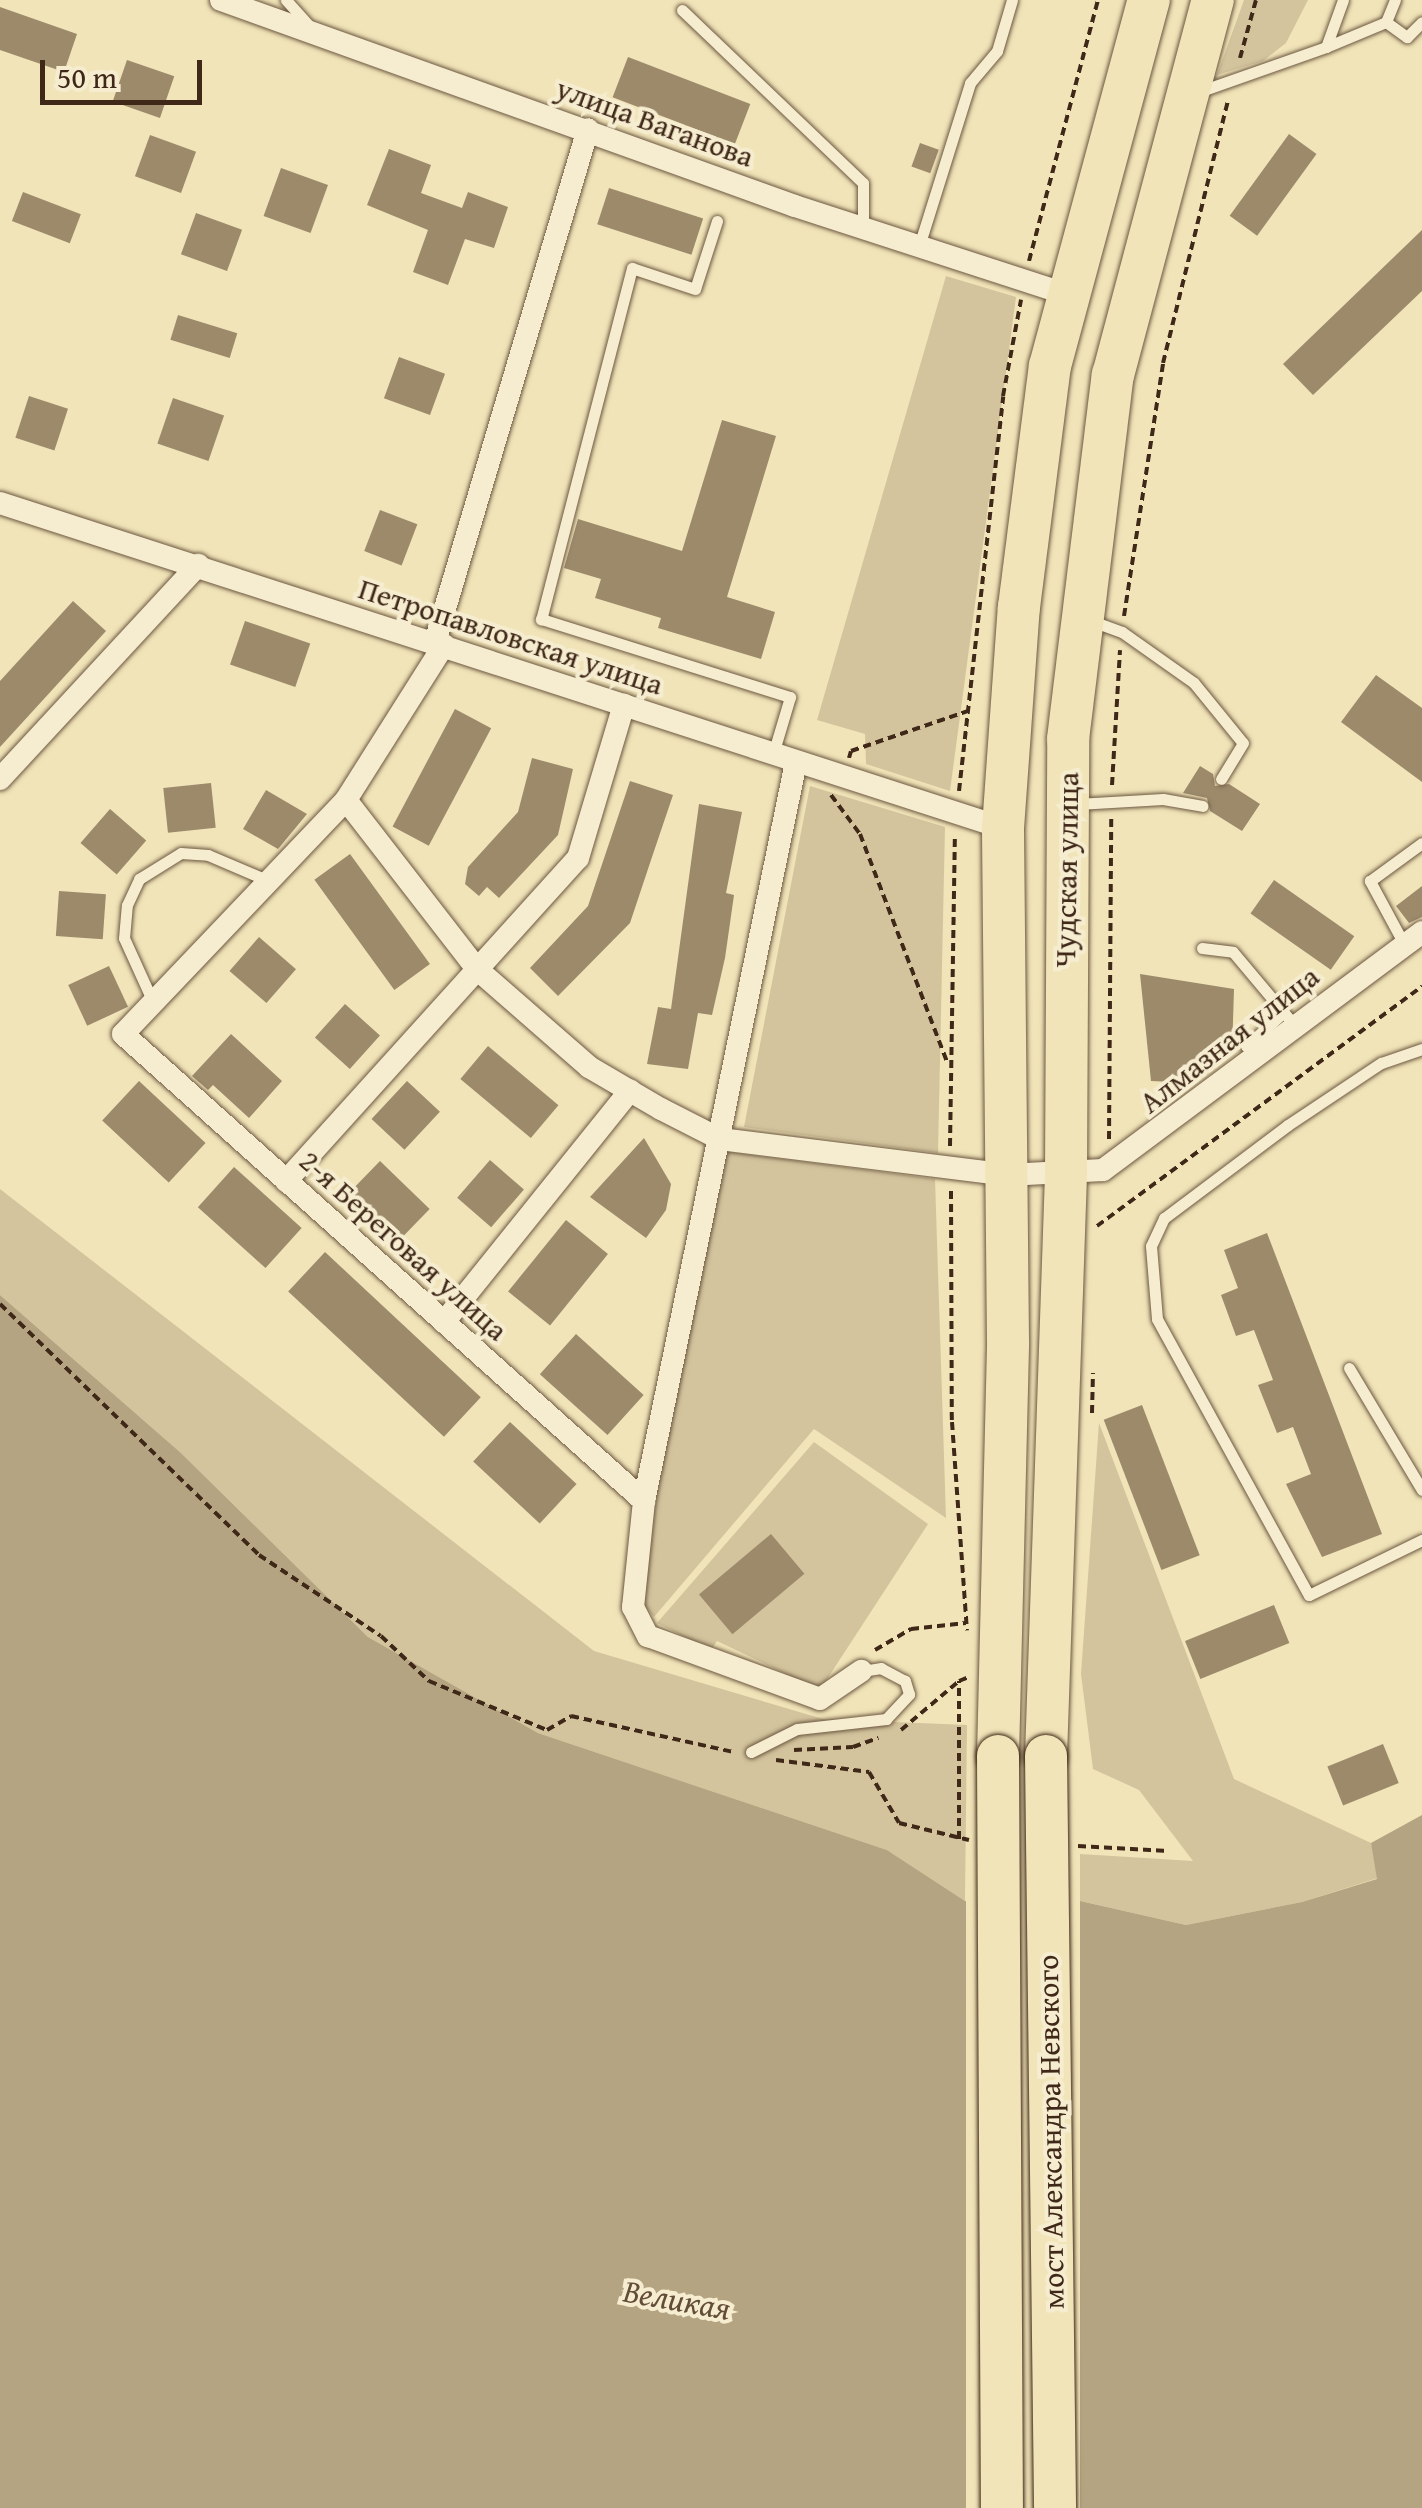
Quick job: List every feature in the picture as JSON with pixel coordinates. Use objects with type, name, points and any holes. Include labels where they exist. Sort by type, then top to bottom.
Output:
[{"type":"highway","name":"Чудская улица","points":[[998,1756],[1007,1175],[1003,828],[1019,607],[1050,366],[1149,0]]},
{"type":"highway","name":"Чудская улица","points":[[1046,1756],[1084,1172],[1064,805],[1080,616],[1113,375],[1182,97],[1213,0]]},
{"type":"highway","points":[[1038,462],[1054,480],[1080,482],[1100,470]]},
{"type":"highway","points":[[1019,607],[1040,596],[1060,598],[1080,616]]},
{"type":"highway","name":"мост Александра Невского","points":[[998,1756],[1002,2508]]},
{"type":"highway","name":"мост Александра Невского","points":[[1046,1756],[1055,2508]]},
{"type":"street","name":"улица Ваганова","points":[[222,0],[863,228],[1069,295]]},
{"type":"street","points":[[154,1002],[346,800],[439,643],[588,129]]},
{"type":"street","name":"Петропавловская улица","points":[[0,503],[1003,828]]},
{"type":"street","points":[[0,779],[198,565]]},
{"type":"street","points":[[286,1181],[578,858],[624,705]]},
{"type":"street","points":[[803,764],[644,1501],[633,1608],[648,1636],[820,1699],[861,1671]]},
{"type":"street","points":[[346,800],[478,970],[590,1067],[720,1139],[1007,1175],[1084,1172]]},
{"type":"street","name":"Алмазная улица","points":[[1084,1172],[1289,1020],[1413,938]]},
{"type":"street","name":"2-я Береговая улица","points":[[154,1002],[123,1034],[644,1501]]},
{"type":"street","points":[[444,1322],[630,1090]]},
{"type":"lane","points":[[286,0],[313,30]]},
{"type":"lane","points":[[919,246],[970,83],[998,51],[1012,0]]},
{"type":"lane","points":[[1326,47],[1343,0]]},
{"type":"lane","points":[[1182,97],[1234,82],[1386,22],[1395,0]]},
{"type":"lane","points":[[682,10],[863,183],[863,228]]},
{"type":"lane","points":[[1386,22],[1408,37],[1422,22]]},
{"type":"lane","points":[[718,221],[694,289],[632,268],[540,619],[790,697],[772,754]]},
{"type":"lane","points":[[1080,616],[1122,632],[1194,683],[1243,743],[1222,778]]},
{"type":"lane","points":[[1064,805],[1163,799],[1202,806]]},
{"type":"lane","points":[[1413,938],[1370,881],[1422,843]]},
{"type":"lane","points":[[154,1002],[124,938],[127,905],[139,879],[181,853],[208,854],[269,881]]},
{"type":"lane","points":[[1202,948],[1233,952],[1289,1020],[1246,1046]]},
{"type":"lane","points":[[1422,1049],[1381,1063],[1288,1125],[1164,1218],[1150,1246],[1157,1319],[1309,1595],[1422,1540]]},
{"type":"lane","points":[[1348,1368],[1422,1490]]},
{"type":"lane","points":[[751,1752],[797,1729],[886,1719],[909,1694],[905,1681],[881,1668],[861,1671]]},
{"type":"path","points":[[1084,1172],[1114,1114],[1111,802],[1122,632],[1163,363],[1256,0]]},
{"type":"path","points":[[845,778],[851,751],[968,711]]},
{"type":"path","points":[[803,764],[860,834],[950,1068]]},
{"type":"path","points":[[1097,1226],[1422,986]]},
{"type":"path","points":[[0,1304],[259,1555],[381,1636],[429,1681],[546,1730],[571,1716],[722,1753],[852,1747],[908,1728],[959,1681],[973,1676]]},
{"type":"path","points":[[861,1671],[879,1644],[911,1629],[966,1623]]},
{"type":"path","points":[[959,1681],[959,1839]]},
{"type":"path","points":[[751,1752],[793,1766],[868,1772],[900,1823],[959,1839],[978,1840]]},
{"type":"path","points":[[1073,1846],[1168,1851]]},
{"type":"shaded area","points":[[1244,0],[1308,0],[1286,43],[1263,61],[1217,75]]},
{"type":"shaded area","points":[[946,276],[1016,297],[950,791],[866,764],[865,734],[817,720]]},
{"type":"shaded area","points":[[810,786],[945,827],[938,1153],[744,1127]]},
{"type":"shaded area","points":[[722,1151],[935,1179],[946,1518],[814,1429],[654,1617],[635,1595]]},
{"type":"shaded area","points":[[0,1189],[594,1651],[823,1719],[967,1725],[965,1901],[887,1850],[538,1733],[368,1637],[181,1453],[0,1295]]},
{"type":"shaded area","points":[[1099,1423],[1234,1779],[1371,1843],[1378,1878],[1302,1902],[1186,1925],[1080,1901],[1080,1854],[1193,1861],[1139,1790],[1093,1769],[1081,1674]]},
{"type":"shaded area","points":[[814,1442],[928,1524],[820,1690],[717,1641],[711,1650],[657,1623]]},
{"type":"water","name":"Великая","points":[[0,1295],[181,1453],[368,1637],[538,1733],[887,1850],[965,1901],[1080,1901],[1186,1925],[1302,1902],[1377,1879],[1371,1843],[1422,1815],[1422,2508],[0,2508]]},
{"type":"pier","points":[[966,1896],[1080,1896],[1080,2508],[966,2508]]},
{"type":"building","points":[[0,7],[77,34],[64,72],[0,50]]},
{"type":"building","points":[[628,57],[750,104],[735,144],[613,97]]},
{"type":"building","points":[[127,60],[174,76],[160,118],[113,102]]},
{"type":"building","points":[[1289,134],[1317,154],[1257,236],[1230,216]]},
{"type":"building","points":[[150,135],[196,152],[181,193],[135,176]]},
{"type":"building","points":[[920,143],[939,150],[930,173],[911,166]]},
{"type":"building","points":[[389,149],[431,165],[421,193],[462,208],[468,192],[508,207],[494,248],[465,239],[448,285],[413,272],[428,230],[367,205]]},
{"type":"building","points":[[281,168],[328,185],[311,233],[264,216]]},
{"type":"building","points":[[609,188],[703,219],[691,255],[597,224]]},
{"type":"building","points":[[23,192],[81,214],[70,243],[12,221]]},
{"type":"building","points":[[196,213],[242,230],[227,271],[181,254]]},
{"type":"building","points":[[1422,230],[1422,291],[1313,395],[1283,364]]},
{"type":"building","points":[[178,315],[237,333],[230,358],[170,340]]},
{"type":"building","points":[[399,357],[445,374],[430,415],[384,398]]},
{"type":"building","points":[[29,396],[68,409],[54,451],[15,438]]},
{"type":"building","points":[[173,398],[224,416],[208,461],[157,443]]},
{"type":"building","points":[[722,420],[776,436],[727,597],[775,612],[761,659],[658,628],[661,618],[595,598],[601,579],[564,568],[578,519],[682,551]]},
{"type":"building","points":[[380,510],[417,524],[402,565],[364,551]]},
{"type":"building","points":[[73,601],[106,631],[0,747],[0,681]]},
{"type":"building","points":[[245,621],[310,643],[295,687],[230,664]]},
{"type":"building","points":[[1376,675],[1422,708],[1422,782],[1341,722]]},
{"type":"building","points":[[455,709],[491,728],[429,846],[393,826]]},
{"type":"building","points":[[532,758],[573,769],[558,835],[499,898],[487,887],[479,896],[465,884],[468,867],[518,812]]},
{"type":"building","points":[[1200,766],[1213,774],[1215,786],[1229,784],[1260,804],[1242,831],[1210,811],[1207,798],[1183,793]]},
{"type":"building","points":[[630,781],[673,795],[630,923],[558,996],[530,968],[588,906]]},
{"type":"building","points":[[211,783],[216,828],[168,833],[163,788]]},
{"type":"building","points":[[266,790],[307,814],[278,849],[243,829]]},
{"type":"building","points":[[699,804],[742,812],[726,893],[734,895],[725,958],[712,1015],[698,1013],[688,1069],[647,1064],[658,1007],[671,1009]]},
{"type":"building","points":[[110,809],[146,840],[117,874],[80,843]]},
{"type":"building","points":[[350,854],[430,964],[394,990],[314,880]]},
{"type":"building","points":[[1274,880],[1354,936],[1331,970],[1250,914]]},
{"type":"building","points":[[1422,886],[1422,917],[1409,923],[1396,906]]},
{"type":"building","points":[[59,891],[106,894],[103,939],[56,936]]},
{"type":"building","points":[[259,937],[296,969],[266,1003],[229,971]]},
{"type":"building","points":[[109,966],[128,1007],[87,1026],[68,985]]},
{"type":"building","points":[[1140,974],[1234,989],[1232,1053],[1200,1052],[1195,1083],[1151,1081]]},
{"type":"building","points":[[345,1004],[380,1035],[350,1069],[315,1037]]},
{"type":"building","points":[[231,1034],[282,1081],[249,1118],[213,1085],[208,1090],[192,1076]]},
{"type":"building","points":[[488,1046],[558,1105],[531,1138],[460,1079]]},
{"type":"building","points":[[139,1081],[206,1143],[169,1183],[102,1120]]},
{"type":"building","points":[[407,1081],[440,1112],[404,1150],[372,1119]]},
{"type":"building","points":[[644,1138],[671,1184],[666,1210],[646,1238],[590,1197]]},
{"type":"building","points":[[490,1160],[524,1190],[491,1227],[457,1198]]},
{"type":"building","points":[[380,1161],[430,1209],[398,1241],[349,1193]]},
{"type":"building","points":[[234,1167],[302,1228],[265,1268],[198,1207]]},
{"type":"building","points":[[566,1220],[608,1254],[550,1325],[508,1291]]},
{"type":"building","points":[[1267,1233],[1382,1534],[1322,1557],[1286,1484],[1311,1474],[1293,1427],[1277,1433],[1258,1385],[1273,1380],[1254,1330],[1236,1336],[1221,1295],[1238,1288],[1224,1250]]},
{"type":"building","points":[[325,1252],[481,1397],[444,1437],[288,1291]]},
{"type":"building","points":[[576,1334],[644,1395],[607,1435],[540,1374]]},
{"type":"building","points":[[1142,1405],[1200,1555],[1161,1570],[1104,1420]]},
{"type":"building","points":[[510,1422],[577,1484],[540,1524],[473,1461]]},
{"type":"building","points":[[771,1534],[804,1574],[732,1634],[699,1594]]},
{"type":"building","points":[[1274,1605],[1289,1643],[1200,1679],[1185,1641]]},
{"type":"building","points":[[1383,1744],[1399,1783],[1343,1805],[1327,1766]]}]
